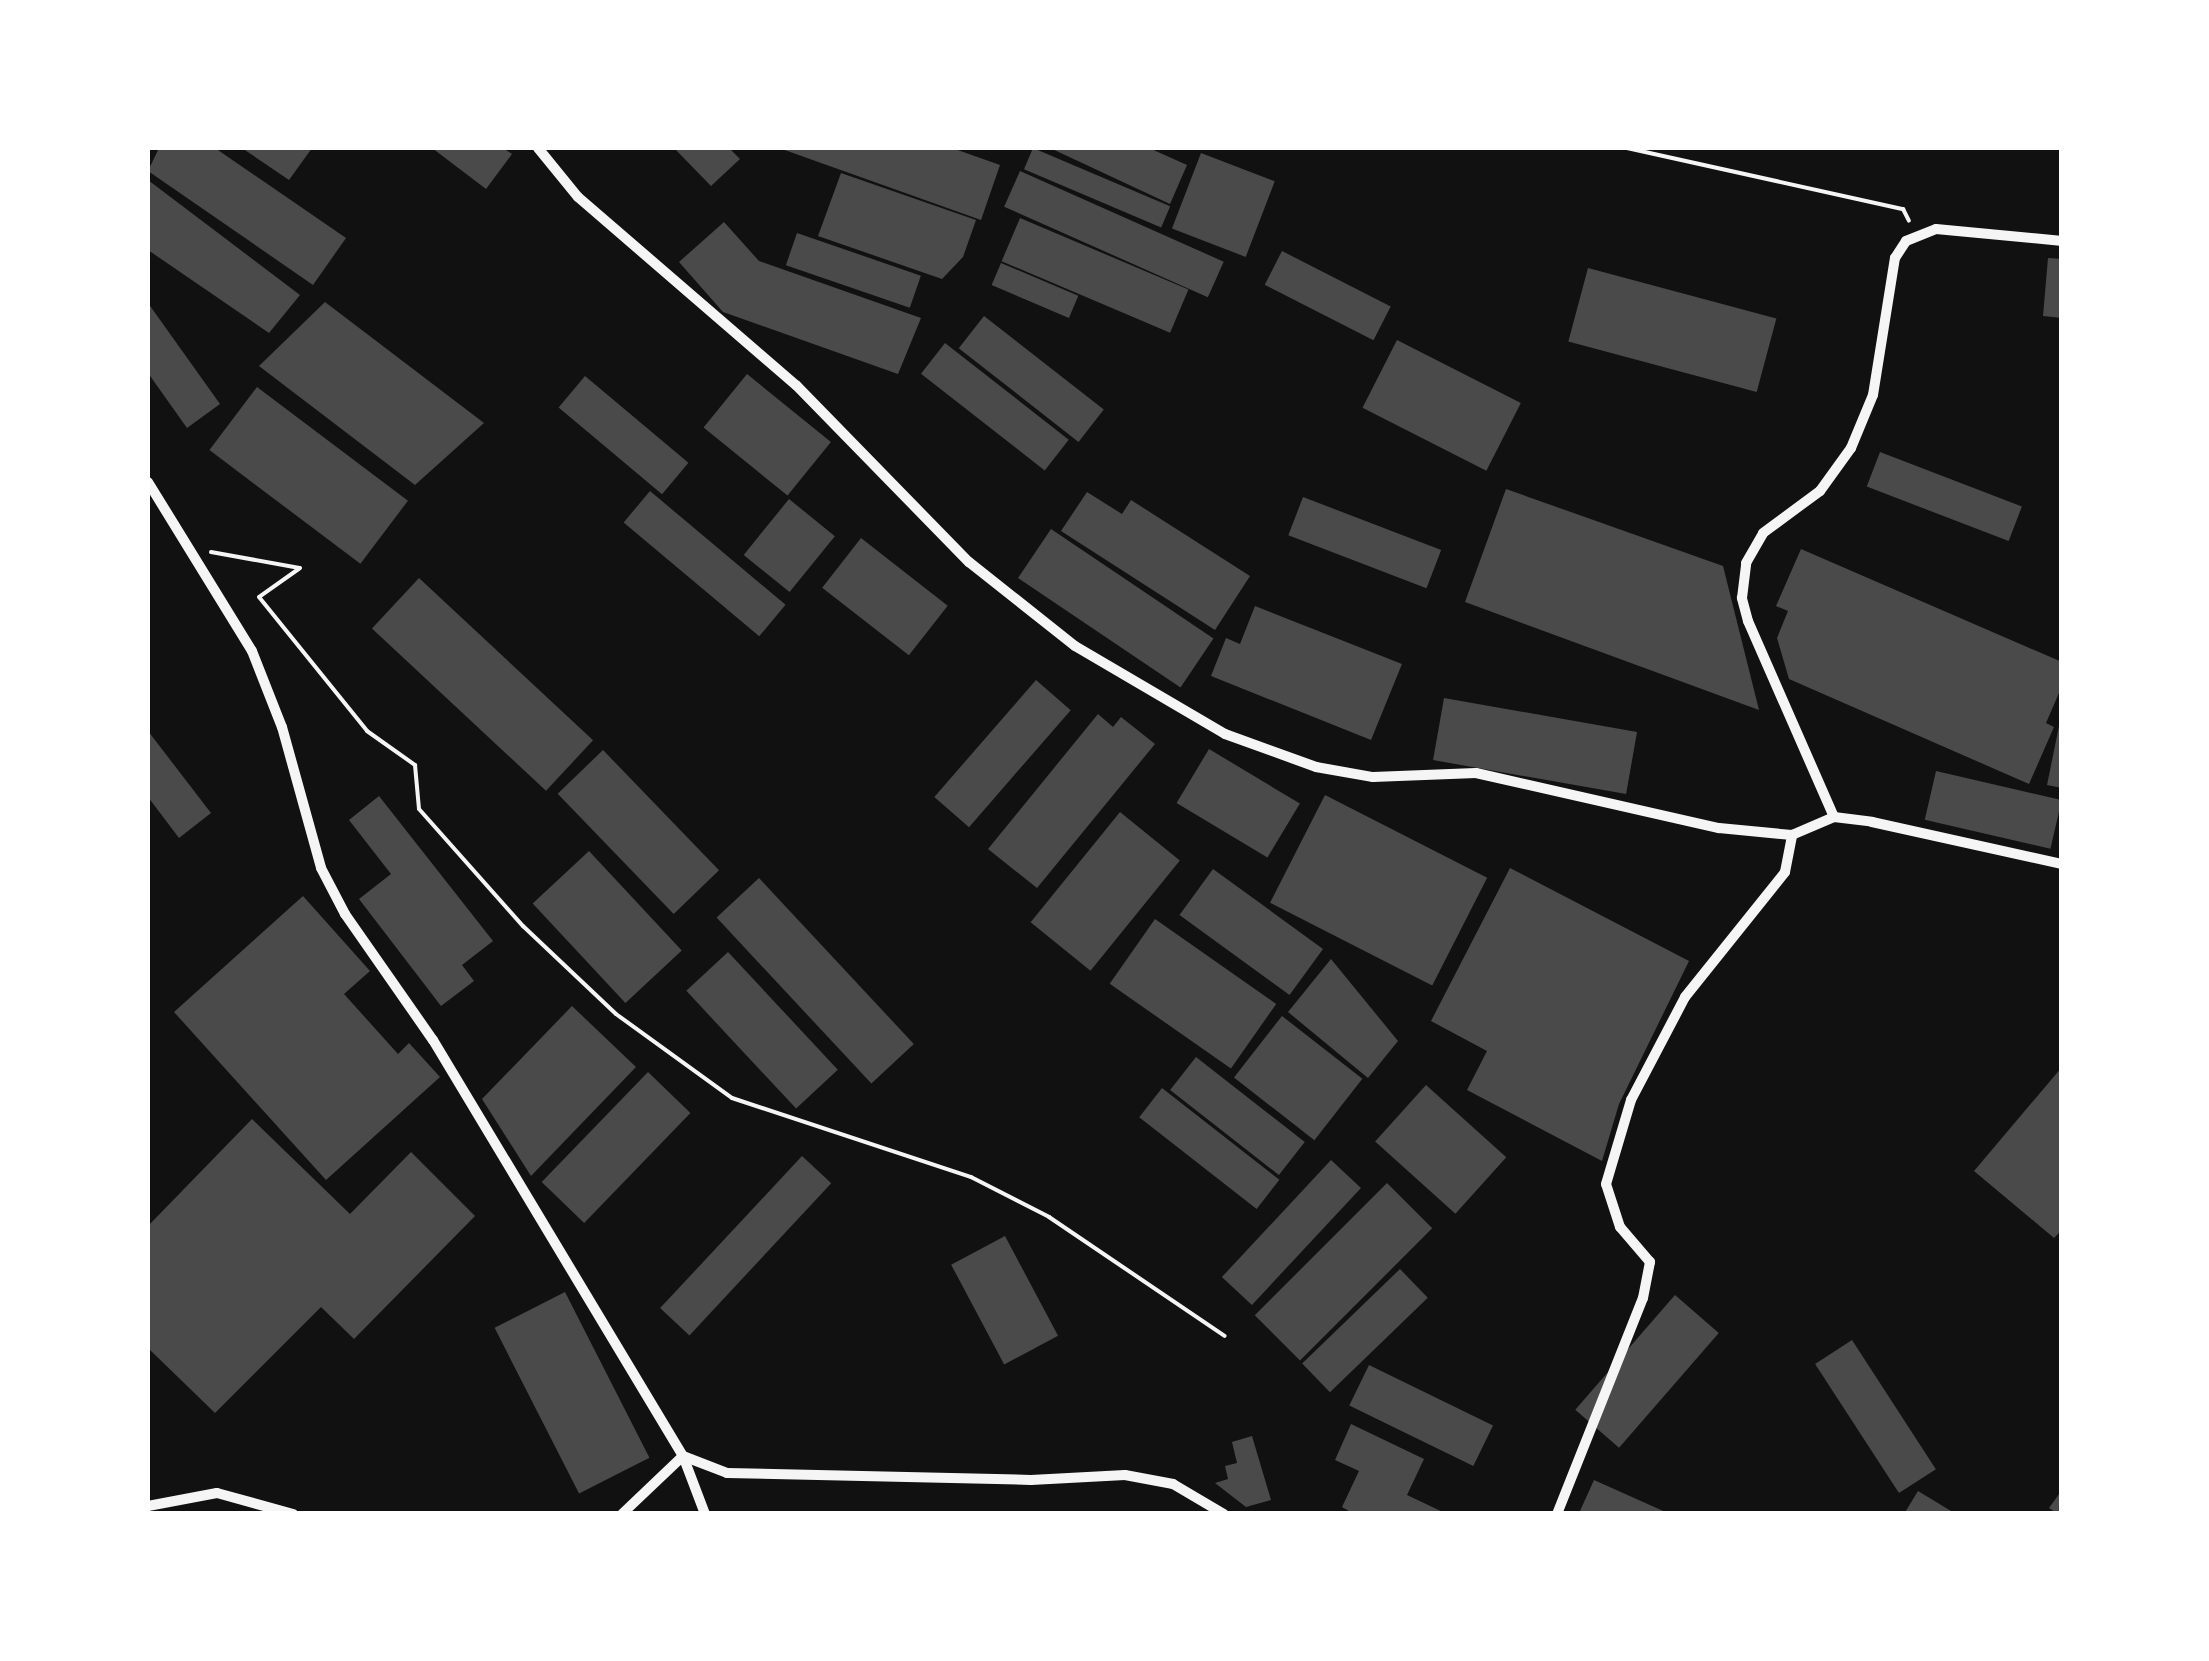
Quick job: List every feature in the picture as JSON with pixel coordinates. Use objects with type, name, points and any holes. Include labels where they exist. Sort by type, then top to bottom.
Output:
[{"type":"street","points":[[538,148],[578,196],[796,385],[969,562],[1074,646],[1149,694],[1225,734],[1316,767],[1372,777],[1476,773],[1719,828],[1792,835],[1834,817],[2062,864]]},
{"type":"street","points":[[1834,817],[1779,702],[1748,621],[1742,581],[1763,533],[1820,491],[1851,448],[1874,395],[1895,258],[1916,234],[1936,229],[2062,241]]},
{"type":"street","points":[[148,482],[252,650],[282,727],[321,868],[345,914],[433,1040],[684,1456],[705,1514]]},
{"type":"street","points":[[1557,1514],[1644,1298],[1650,1262],[1620,1227],[1606,1184],[1631,1100],[1685,997],[1785,872],[1792,835]]},
{"type":"street","points":[[622,1514],[684,1456]]},
{"type":"street","points":[[684,1456],[727,1473],[1031,1480],[1126,1474],[1173,1484],[1224,1514]]},
{"type":"street","points":[[148,1506],[217,1493],[293,1514]]},
{"type":"path","points":[[1627,148],[1903,209],[1916,234]]},
{"type":"path","points":[[192,548],[300,568],[258,597],[367,732],[415,765],[419,809],[523,926],[616,1014],[732,1098],[971,1177],[1048,1217],[1224,1336]]},
{"type":"building","points":[[159,148],[215,148],[346,238],[313,285],[148,171]]},
{"type":"building","points":[[242,148],[312,148],[289,180]]},
{"type":"building","points":[[432,148],[503,148],[512,154],[486,189]]},
{"type":"building","points":[[674,148],[729,148],[740,159],[711,186]]},
{"type":"building","points":[[779,148],[952,148],[1000,165],[981,220]]},
{"type":"building","points":[[1033,148],[1170,206],[1161,227],[1024,169]]},
{"type":"building","points":[[1050,148],[1149,148],[1187,165],[1170,204]]},
{"type":"building","points":[[1201,153],[1275,181],[1246,257],[1172,229]]},
{"type":"building","points":[[1020,171],[1224,262],[1208,297],[1004,207]]},
{"type":"building","points":[[841,173],[976,220],[963,257],[942,279],[818,236]]},
{"type":"building","points":[[148,180],[300,295],[269,333],[148,250]]},
{"type":"building","points":[[1020,218],[1188,290],[1170,333],[1002,261]]},
{"type":"building","points":[[724,222],[759,261],[921,318],[898,374],[723,312],[679,262]]},
{"type":"building","points":[[797,233],[921,276],[910,308],[786,265]]},
{"type":"building","points":[[1282,251],[1391,306],[1373,340],[1265,285]]},
{"type":"building","points":[[2048,258],[2062,259],[2062,318],[2043,316]]},
{"type":"building","points":[[1001,263],[1078,296],[1069,318],[992,285]]},
{"type":"building","points":[[1588,268],[1776,318],[1757,392],[1568,341]]},
{"type":"building","points":[[325,302],[484,423],[415,485],[259,366]]},
{"type":"building","points":[[148,303],[220,404],[187,428],[148,373]]},
{"type":"building","points":[[984,316],[1104,410],[1079,442],[959,348]]},
{"type":"building","points":[[1397,340],[1521,403],[1486,471],[1362,408]]},
{"type":"building","points":[[945,343],[1069,440],[1045,470],[921,374]]},
{"type":"building","points":[[747,374],[831,442],[788,496],[704,428]]},
{"type":"building","points":[[585,376],[688,463],[662,494],[559,407]]},
{"type":"building","points":[[257,387],[408,501],[360,564],[209,450]]},
{"type":"building","points":[[1880,452],[2022,506],[2009,541],[1867,487]]},
{"type":"building","points":[[1506,489],[1723,566],[1759,710],[1465,602]]},
{"type":"building","points":[[650,491],[786,605],[759,636],[624,522]]},
{"type":"building","points":[[1087,492],[1122,514],[1131,500],[1250,576],[1215,630],[1061,531]]},
{"type":"building","points":[[1303,497],[1441,550],[1426,588],[1288,535]]},
{"type":"building","points":[[789,499],[835,536],[790,592],[744,555]]},
{"type":"building","points":[[1051,529],[1213,639],[1180,688],[1018,578]]},
{"type":"building","points":[[861,538],[948,606],[909,655],[822,588]]},
{"type":"building","points":[[1801,549],[2062,662],[2062,686],[2046,723],[2054,727],[2029,784],[1789,679],[1777,638],[1788,611],[1776,606]]},
{"type":"building","points":[[419,578],[593,740],[546,791],[372,628]]},
{"type":"building","points":[[1255,606],[1402,664],[1371,740],[1211,676],[1226,638],[1240,644]]},
{"type":"building","points":[[1036,680],[1071,710],[969,827],[934,797]]},
{"type":"building","points":[[1444,698],[1637,732],[1626,794],[1433,760]]},
{"type":"building","points":[[1098,714],[1113,727],[1121,717],[1155,744],[1037,888],[988,849]]},
{"type":"building","points":[[2062,721],[2062,788],[2047,785]]},
{"type":"building","points":[[148,731],[211,813],[179,838],[148,797]]},
{"type":"building","points":[[1209,749],[1300,804],[1267,858],[1177,803]]},
{"type":"building","points":[[603,750],[719,870],[674,914],[558,794]]},
{"type":"building","points":[[1936,771],[2062,800],[2050,849],[1925,820]]},
{"type":"building","points":[[1325,795],[1487,878],[1432,985],[1270,903]]},
{"type":"building","points":[[379,796],[493,941],[462,965],[474,981],[441,1006],[359,899],[391,874],[349,820]]},
{"type":"building","points":[[1120,812],[1180,860],[1090,971],[1031,922]]},
{"type":"building","points":[[589,851],[682,950],[625,1003],[533,904]]},
{"type":"building","points":[[1510,868],[1689,961],[1619,1104],[1602,1161],[1467,1090],[1487,1051],[1431,1021]]},
{"type":"building","points":[[1213,869],[1323,949],[1290,995],[1179,915]]},
{"type":"building","points":[[759,878],[914,1044],[871,1084],[717,918]]},
{"type":"building","points":[[303,896],[370,971],[344,994],[398,1054],[409,1043],[440,1077],[326,1180],[174,1012]]},
{"type":"building","points":[[1155,919],[1276,1004],[1231,1069],[1110,984]]},
{"type":"building","points":[[728,952],[838,1070],[796,1109],[686,991]]},
{"type":"building","points":[[1331,959],[1398,1041],[1368,1078],[1288,1012]]},
{"type":"building","points":[[572,1006],[636,1067],[531,1176],[482,1099]]},
{"type":"building","points":[[1282,1016],[1362,1079],[1314,1140],[1234,1077]]},
{"type":"building","points":[[1196,1057],[1305,1142],[1279,1175],[1170,1090]]},
{"type":"building","points":[[2062,1067],[2062,1230],[2054,1238],[1974,1171]]},
{"type":"building","points":[[648,1072],[690,1113],[584,1223],[542,1182]]},
{"type":"building","points":[[1426,1085],[1506,1157],[1455,1214],[1375,1141]]},
{"type":"building","points":[[1162,1088],[1279,1180],[1257,1209],[1139,1117]]},
{"type":"building","points":[[252,1119],[350,1214],[411,1152],[475,1216],[354,1339],[321,1307],[215,1413],[148,1348],[148,1226]]},
{"type":"building","points":[[802,1156],[831,1183],[689,1335],[660,1308]]},
{"type":"building","points":[[1331,1160],[1361,1188],[1252,1305],[1222,1277]]},
{"type":"building","points":[[1387,1183],[1432,1228],[1300,1360],[1255,1315]]},
{"type":"building","points":[[1005,1236],[1058,1336],[1004,1364],[951,1265]]},
{"type":"building","points":[[1400,1269],[1428,1298],[1330,1392],[1302,1363]]},
{"type":"building","points":[[565,1292],[649,1458],[579,1494],[495,1328]]},
{"type":"building","points":[[1675,1295],[1719,1333],[1619,1448],[1575,1410]]},
{"type":"building","points":[[1852,1340],[1936,1469],[1899,1493],[1815,1364]]},
{"type":"building","points":[[1369,1365],[1493,1425],[1473,1466],[1349,1405]]},
{"type":"building","points":[[1351,1424],[1424,1459],[1407,1495],[1447,1514],[1354,1514],[1342,1507],[1359,1471],[1335,1460]]},
{"type":"building","points":[[1252,1436],[1271,1500],[1246,1507],[1215,1483],[1228,1479],[1225,1466],[1237,1463],[1232,1442]]},
{"type":"building","points":[[1594,1480],[1670,1514],[1580,1511]]},
{"type":"building","points":[[2062,1490],[2062,1514],[2058,1514],[2049,1508]]},
{"type":"building","points":[[1918,1491],[1956,1514],[1904,1514]]}]
